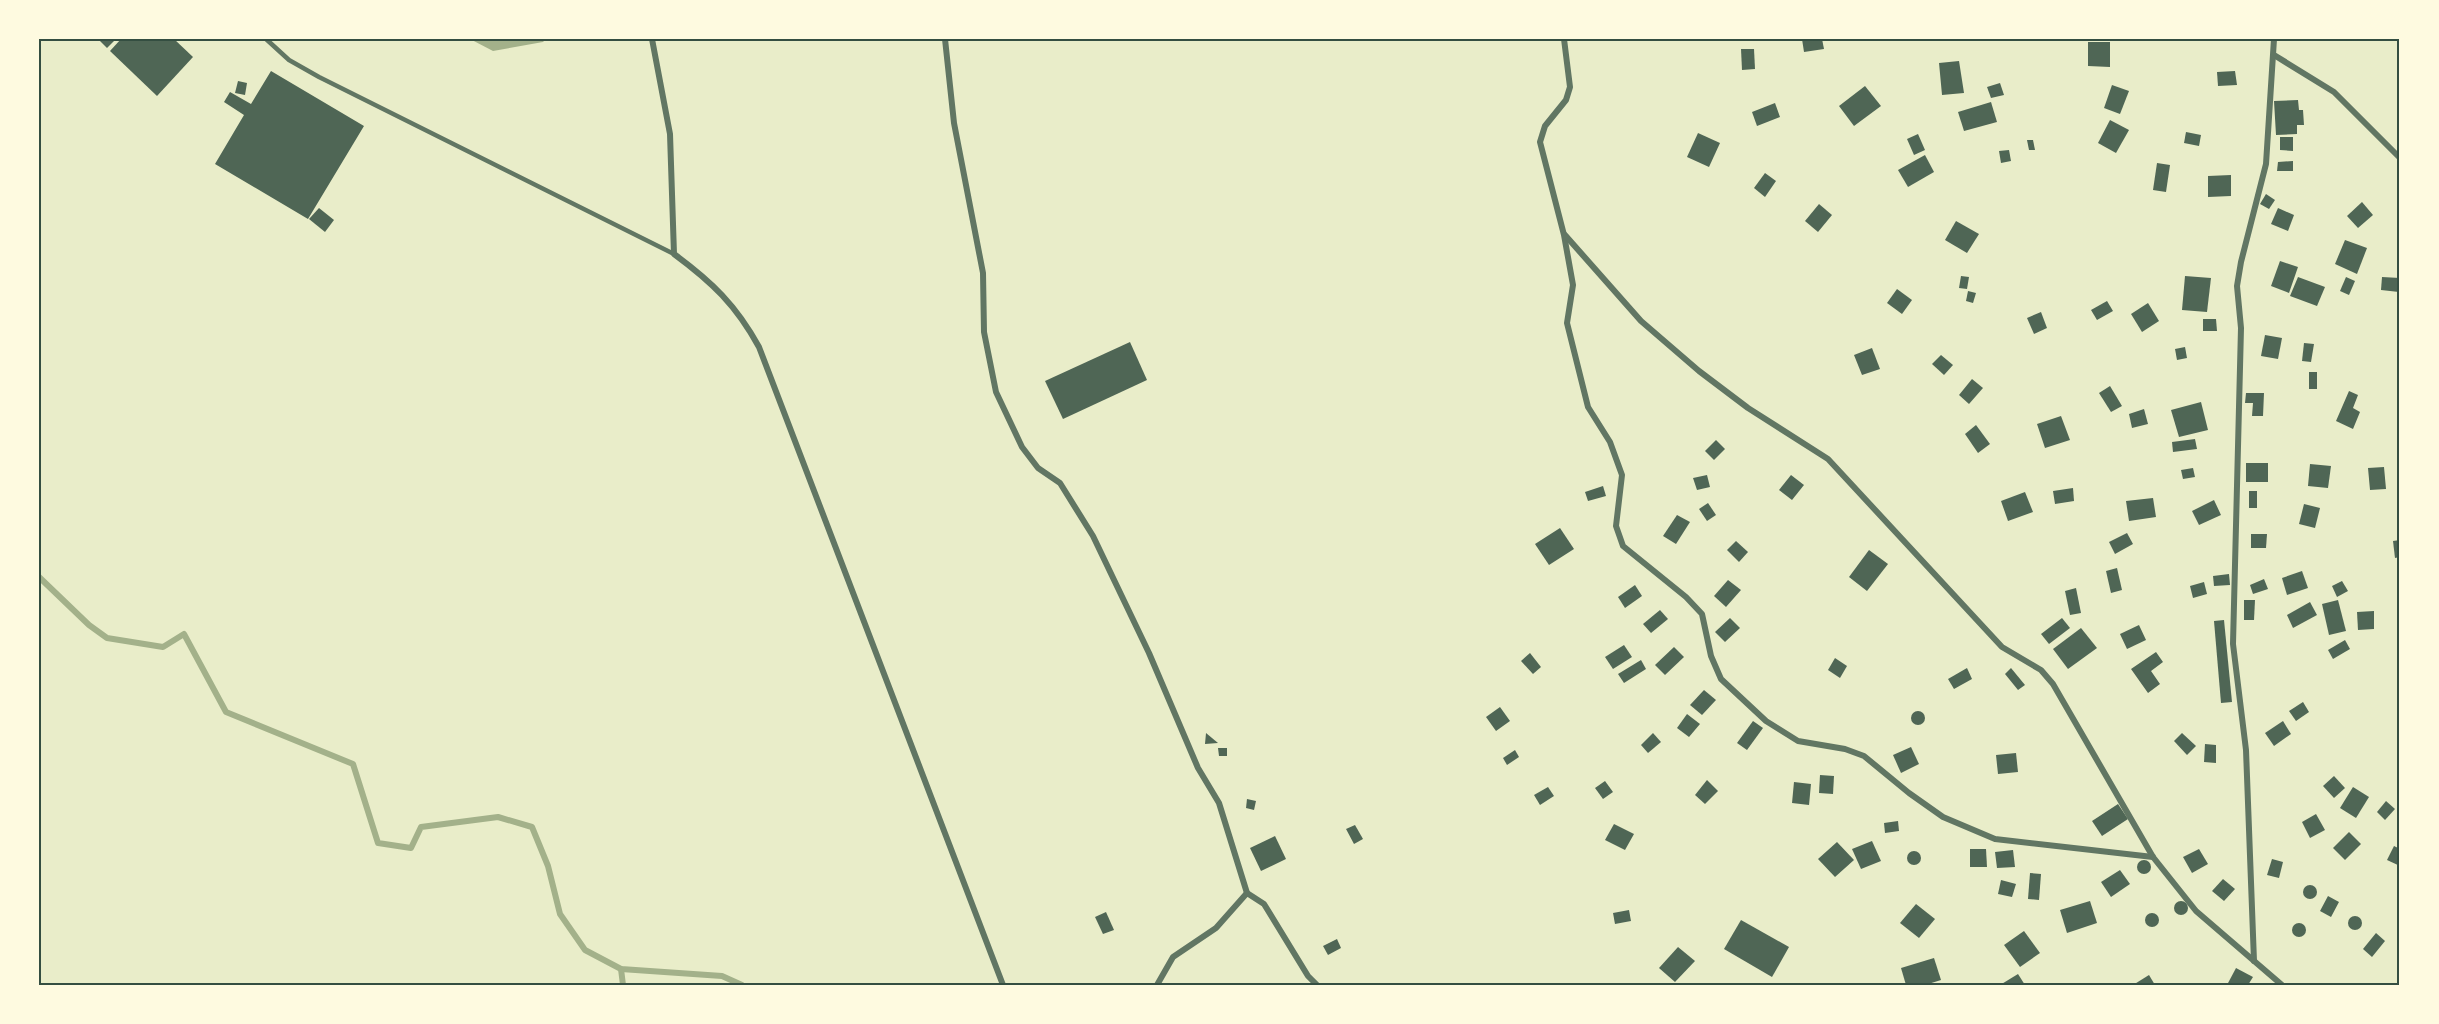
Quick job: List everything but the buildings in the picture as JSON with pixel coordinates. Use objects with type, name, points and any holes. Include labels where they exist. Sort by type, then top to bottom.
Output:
[{"type":"street","points":[[652,39],[670,134],[674,254],[726,296],[747,324],[759,346],[1003,985]]},
{"type":"street","points":[[945,39],[954,123],[983,273],[984,332],[996,392],[1022,447],[1038,468],[1060,483],[1093,536],[1149,653],[1198,768],[1219,803],[1247,893],[1264,904],[1308,976],[1317,985]]},
{"type":"street","points":[[1564,39],[1570,87],[1566,100],[1545,126],[1540,142],[1564,235],[1573,285],[1567,323],[1588,407],[1610,442],[1622,475],[1616,526],[1623,546],[1686,597],[1702,614],[1711,656],[1721,679],[1740,700],[1766,722],[1798,741],[1845,749],[1864,756],[1943,817],[1995,839],[2153,857]]},
{"type":"street","points":[[2254,961],[2246,750],[2233,644],[2241,328],[2237,286],[2266,164],[2274,39]]},
{"type":"street","points":[[2274,55],[2334,92],[2400,158]]},
{"type":"street","points":[[1564,235],[1641,321],[1699,371],[1748,408],[1828,459],[2002,647],[2041,670],[2053,684],[2153,857],[2196,911],[2282,985]]},
{"type":"street","points":[[1157,985],[1173,957],[1216,928],[1247,893]]},
{"type":"lane","points":[[266,39],[289,60],[319,77],[674,254]]},
{"type":"shaded area","points":[[470,39],[546,39],[543,42],[493,51]]},
{"type":"waterway","points":[[39,577],[89,625],[107,638],[163,647],[184,634],[226,712],[353,764],[378,843],[411,848],[421,827],[498,817],[532,827],[548,866],[560,914],[585,950],[621,969],[722,976],[742,985]]},
{"type":"waterway","points":[[621,969],[623,985]]}]
